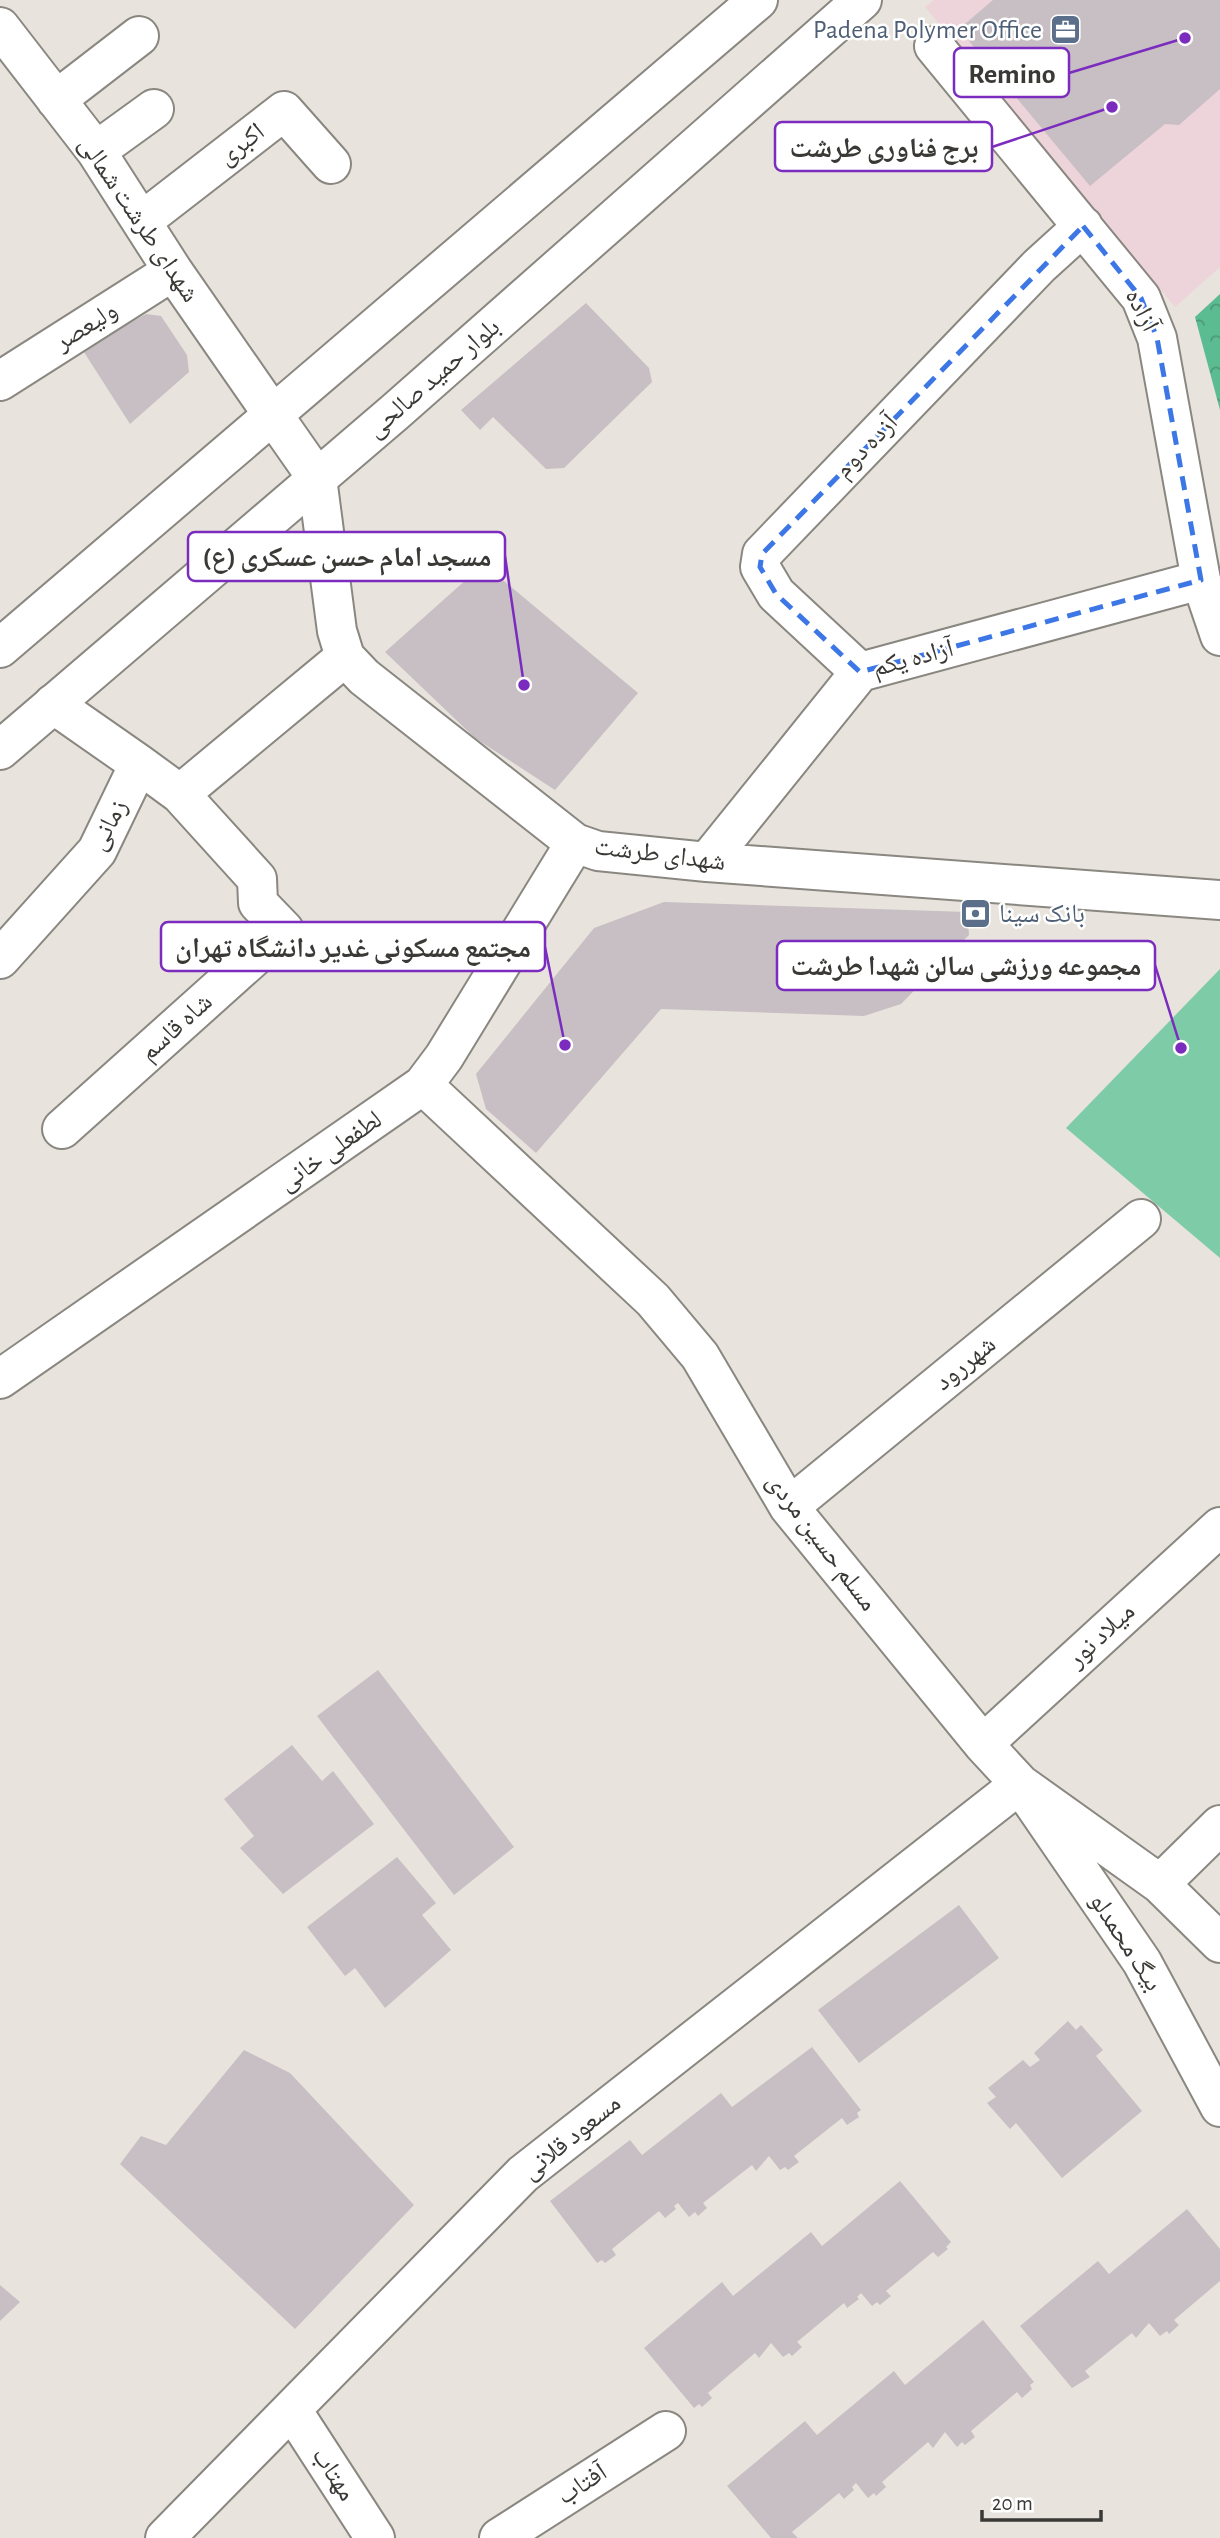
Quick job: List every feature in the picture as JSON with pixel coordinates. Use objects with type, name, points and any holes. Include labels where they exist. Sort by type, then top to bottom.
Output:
[{"type":"street","points":[[0,16],[15,0]]},
{"type":"street","points":[[0,649],[758,0]]},
{"type":"street","name":"بلوار حمید صالحی","points":[[0,750],[317,478],[862,0]]},
{"type":"street","name":"شهدای طرشت شمالی","points":[[0,27],[96,151],[173,271],[317,478]]},
{"type":"street","points":[[56,100],[139,36]]},
{"type":"street","name":"آزاده","points":[[934,46],[1141,298],[1157,338],[1201,580],[1220,636]]},
{"type":"street","points":[[96,151],[154,109]]},
{"type":"street","name":"اکبری","points":[[142,221],[284,111],[331,164]]},
{"type":"street","name":"آزده دوم","points":[[860,672],[776,594],[760,567],[762,554],[1029,276],[1083,226]]},
{"type":"street","name":"ولیعصر","points":[[0,381],[173,271]]},
{"type":"street","points":[[180,794],[345,657],[337,631],[317,478]]},
{"type":"street","name":"آزاده یکم","points":[[707,862],[860,672],[1201,580]]},
{"type":"street","name":"شهدای طرشت","points":[[345,657],[364,677],[575,843],[598,851],[707,862],[1220,900]]},
{"type":"street","points":[[53,704],[139,764]]},
{"type":"street","name":"شاه قاسم","points":[[62,1129],[284,930],[258,903],[257,879],[180,794],[139,764]]},
{"type":"street","name":"زمانی","points":[[0,959],[97,851],[139,764]]},
{"type":"street","name":"لطفعلی خانی","points":[[0,1379],[423,1085],[444,1057],[575,843]]},
{"type":"street","name":"مسلم حسین مردی","points":[[423,1085],[653,1300],[680,1330],[700,1356],[789,1507],[983,1744],[1020,1784],[1160,1884],[1220,1943]]},
{"type":"street","name":"شهررود","points":[[789,1507],[1141,1219]]},
{"type":"street","name":"میلاد نور","points":[[983,1744],[1220,1527]]},
{"type":"street","name":"بیگ محمدلو","points":[[1020,1784],[1142,1962],[1220,2107]]},
{"type":"street","name":"مسعود قلانی","points":[[164,2538],[523,2174],[1020,1784]]},
{"type":"street","points":[[1160,1884],[1220,1825]]},
{"type":"street","name":"مهتاب","points":[[292,2410],[375,2538]]},
{"type":"street","name":"آفتاب","points":[[499,2538],[666,2431]]},
{"type":"highlighted area","points":[[1083,226],[1141,298],[1157,338],[1201,580],[860,672],[776,594],[760,567],[762,554]]},
{"type":"shaded area","points":[[934,0],[1220,0],[1220,267],[1175,307],[925,7]]},
{"type":"green space","points":[[1220,294],[1220,410],[1195,317]]},
{"type":"green space","points":[[1220,969],[1220,1258],[1066,1128]]},
{"type":"building","points":[[993,0],[1220,0],[1220,89],[1179,125],[1165,124],[1090,186],[959,29]]},
{"type":"building","points":[[586,303],[649,368],[652,382],[564,468],[546,469],[493,417],[480,430],[461,410]]},
{"type":"building","points":[[146,314],[161,316],[187,355],[189,372],[130,424],[82,349]]},
{"type":"building","points":[[498,576],[638,693],[555,790],[475,738],[385,652],[468,578]]},
{"type":"building","points":[[664,902],[967,912],[969,935],[901,1004],[864,1016],[661,1009],[536,1153],[486,1109],[476,1074],[594,928]]},
{"type":"building","points":[[378,1670],[514,1847],[454,1895],[317,1716]]},
{"type":"building","points":[[292,1745],[322,1781],[333,1771],[374,1824],[283,1894],[240,1848],[254,1836],[224,1799]]},
{"type":"building","points":[[397,1857],[436,1903],[422,1915],[451,1950],[385,2008],[355,1968],[345,1976],[307,1927]]},
{"type":"building","points":[[959,1905],[999,1958],[859,2063],[818,2010]]},
{"type":"building","points":[[1068,2021],[1076,2030],[1081,2025],[1103,2050],[1096,2056],[1142,2111],[1062,2178],[1016,2123],[1010,2129],[987,2103],[996,2097],[988,2088],[1023,2060],[1030,2067],[1040,2060],[1034,2053]]},
{"type":"building","points":[[812,2047],[861,2110],[857,2113],[859,2117],[847,2125],[842,2118],[794,2156],[799,2162],[788,2170],[785,2167],[780,2170],[769,2156],[756,2171],[752,2165],[703,2203],[707,2208],[698,2216],[695,2212],[689,2217],[678,2203],[674,2206],[676,2209],[665,2218],[659,2211],[612,2249],[616,2255],[605,2263],[602,2260],[597,2263],[550,2201],[630,2140],[642,2155],[721,2093],[732,2107]]},
{"type":"building","points":[[244,2050],[290,2073],[414,2205],[295,2329],[120,2164],[141,2136],[166,2145]]},
{"type":"building","points":[[900,2181],[951,2242],[946,2247],[948,2249],[938,2257],[933,2252],[886,2291],[891,2296],[880,2305],[877,2302],[872,2306],[861,2293],[857,2297],[859,2299],[847,2308],[844,2303],[797,2342],[802,2347],[792,2356],[789,2353],[783,2357],[771,2343],[759,2358],[755,2353],[708,2393],[712,2398],[702,2407],[699,2404],[694,2408],[644,2348],[722,2282],[733,2296],[811,2232],[822,2246]]},
{"type":"building","points":[[1187,2209],[1220,2249],[1220,2281],[1174,2320],[1179,2325],[1169,2334],[1167,2331],[1160,2336],[1149,2323],[1136,2338],[1132,2333],[1085,2371],[1090,2377],[1072,2388],[1020,2326],[1098,2261],[1109,2274]]},
{"type":"building","points":[[0,2285],[20,2302],[0,2321]]},
{"type":"building","points":[[983,2320],[1034,2382],[1030,2385],[1032,2389],[1022,2398],[1017,2392],[971,2431],[975,2437],[965,2445],[962,2442],[957,2447],[945,2432],[933,2448],[928,2442],[882,2482],[886,2487],[876,2496],[874,2493],[868,2498],[856,2483],[852,2487],[854,2490],[844,2499],[839,2493],[792,2532],[798,2538],[771,2538],[727,2486],[805,2421],[817,2435],[894,2371],[905,2385]]},
{"type":"place","name":"Padena Polymer Office","points":[[1065,30]]},
{"type":"place","name":"Remino","points":[[1185,38]]},
{"type":"place","name":"برج فناوری طرشت","points":[[1112,107]]},
{"type":"place","name":"مسجد امام حسن عسکری (ع)","points":[[524,685]]},
{"type":"place","name":"بانک سینا","points":[[976,914]]},
{"type":"place","name":"مجتمع مسکونی غدیر دانشگاه تهران","points":[[565,1045]]},
{"type":"place","name":"مجموعه ورزشی سالن شهدا طرشت","points":[[1181,1048]]}]
